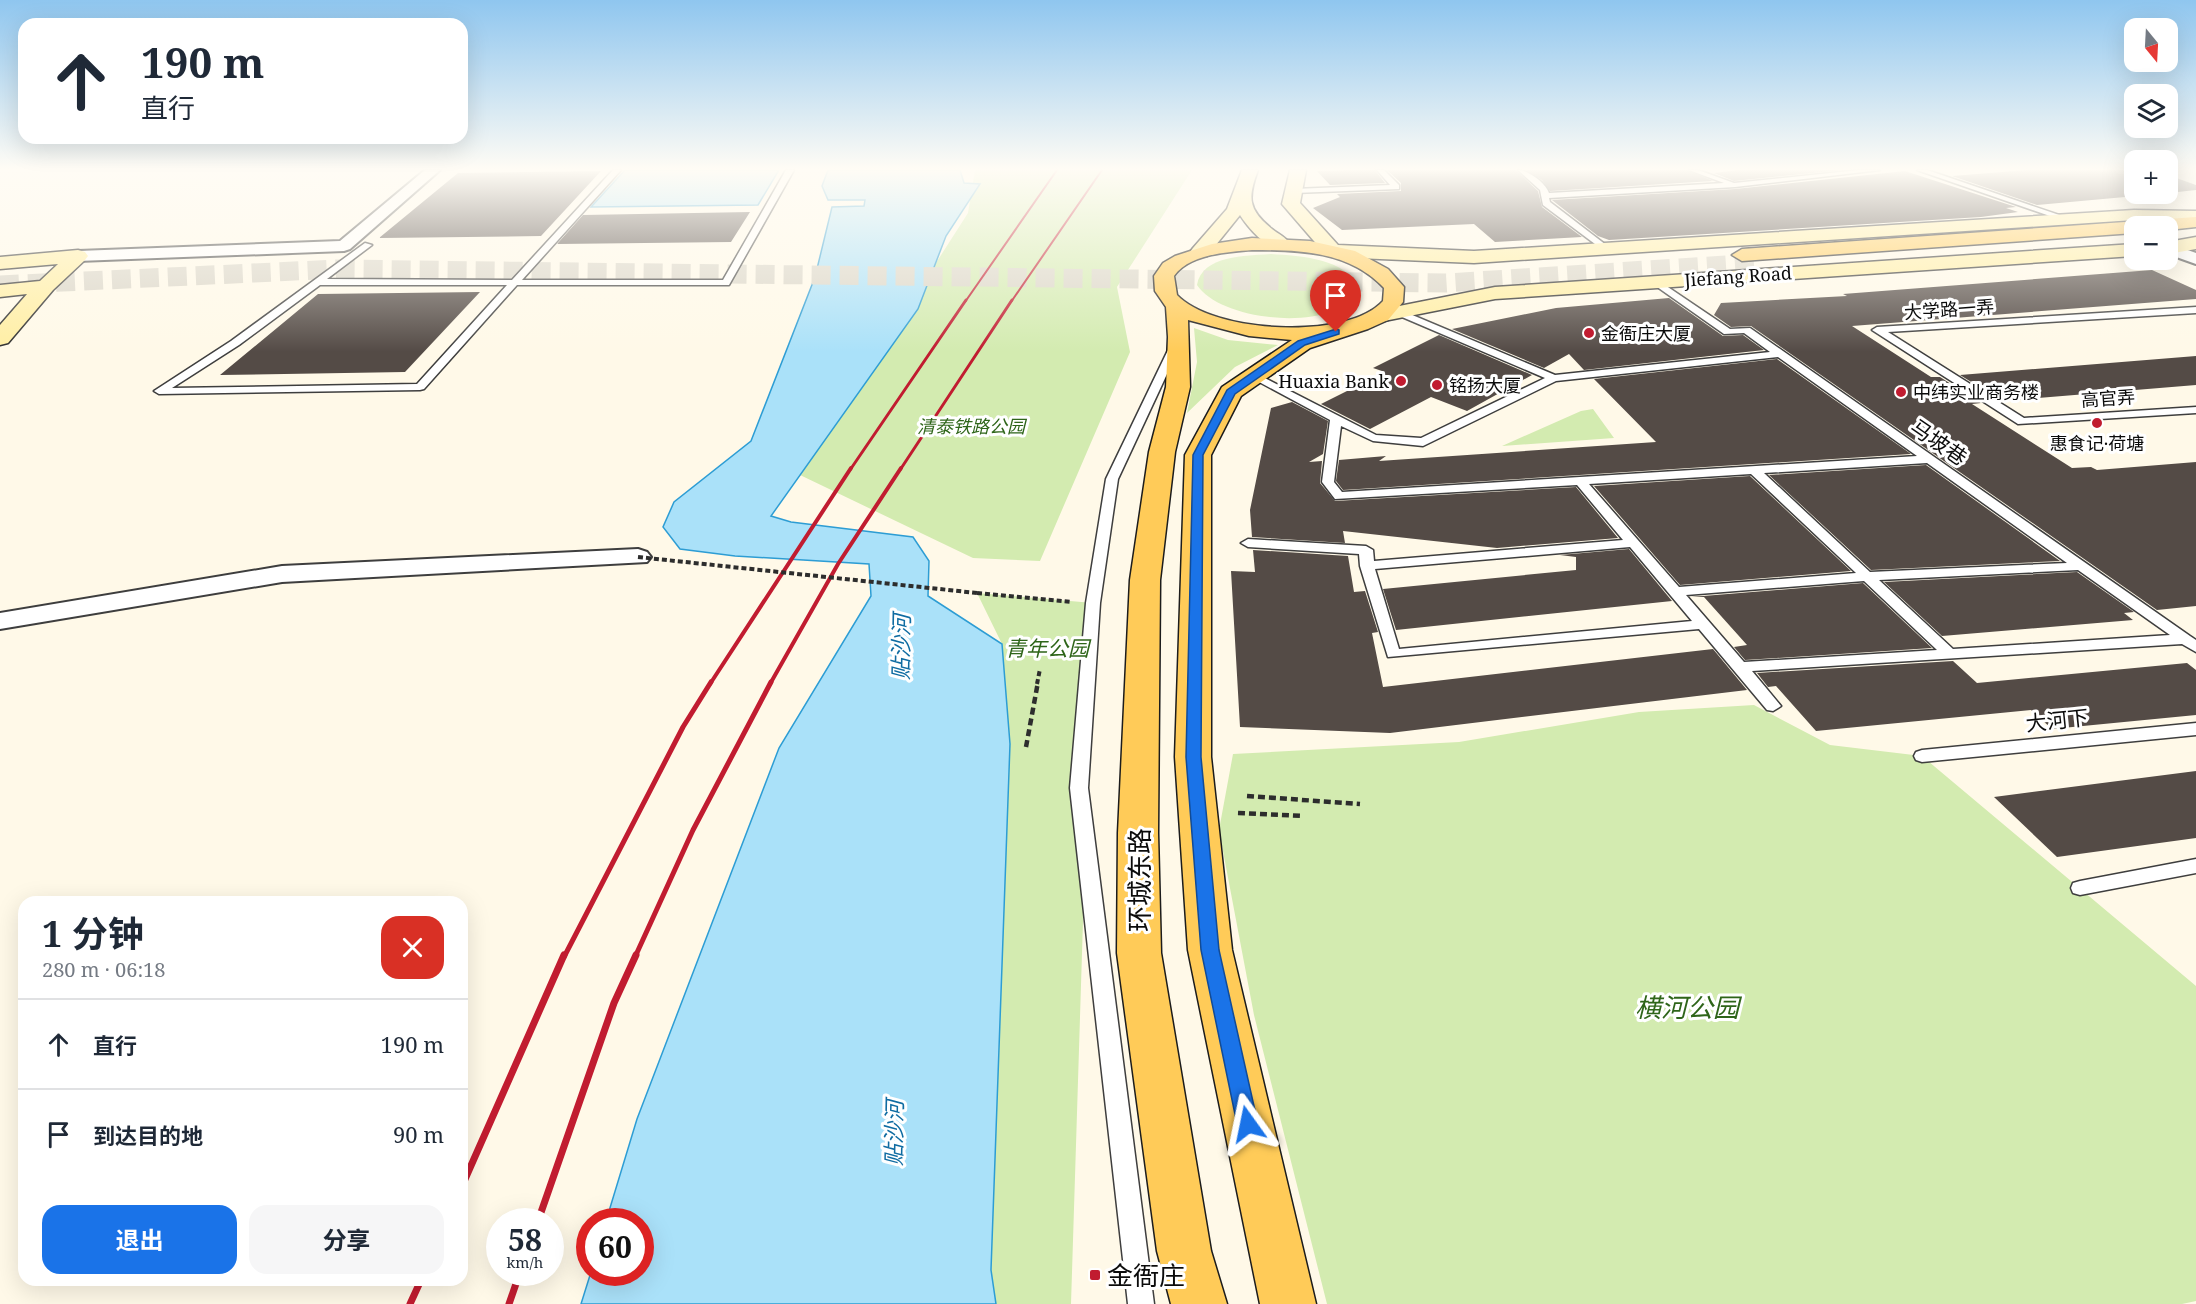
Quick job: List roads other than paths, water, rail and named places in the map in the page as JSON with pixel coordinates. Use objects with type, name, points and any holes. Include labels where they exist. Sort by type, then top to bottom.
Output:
[{"type":"main road","points":[[1200,252],[1218,231]]},
{"type":"main road","points":[[1264,231],[1281,244]]},
{"type":"main road","points":[[1315,231],[1333,251]]},
{"type":"main road","name":"Jiefang Road","points":[[1333,251],[1474,257],[1902,231]]},
{"type":"main road","name":"Jiefang Road","points":[[2088,231],[1749,259],[2124,240]]},
{"type":"main road","points":[[2178,236],[2196,235]]},
{"type":"main road","points":[[2178,246],[2196,243]]},
{"type":"main road","points":[[1180,453],[1230,392],[1302,343],[1353,326],[1389,314],[1394,287],[1383,273],[1362,261],[1333,251],[1281,244],[1243,245],[1200,252],[1177,262],[1166,272],[1162,282],[1165,294],[1176,305],[1201,318],[1276,333],[1317,332],[1353,326]]},
{"type":"main road","name":"Jiefang Road","points":[[1389,314],[1495,292],[2124,251]]},
{"type":"main road","points":[[0,263],[78,256]]},
{"type":"main road","points":[[0,338],[46,286],[78,256]]},
{"type":"main road","points":[[1474,257],[1453,264],[1452,278],[1465,288],[1495,292]]},
{"type":"main road","points":[[0,291],[46,286]]},
{"type":"main road","points":[[1176,305],[1179,338],[1180,453],[1194,757],[1210,950],[1288,1304]]},
{"type":"main road","name":"环城东路","points":[[1180,453],[1145,580],[1138,833],[1139,954],[1184,1251],[1198,1304]]},
{"type":"street","points":[[78,256],[344,246],[362,231]]},
{"type":"street","points":[[2178,252],[2196,259]]},
{"type":"street","points":[[0,621],[282,574],[638,556]]},
{"type":"lane","points":[[344,246],[368,244],[235,343],[159,391],[420,387],[561,231]]},
{"type":"lane","points":[[318,282],[726,283],[756,231]]},
{"type":"lane","points":[[1582,231],[1607,250]]},
{"type":"lane","name":"马坡巷","points":[[1656,282],[1728,332],[1746,330],[2190,643]]},
{"type":"lane","name":"大学路一弄","points":[[2022,422],[1877,330],[2196,310]]},
{"type":"lane","points":[[1389,314],[1554,378]]},
{"type":"lane","points":[[1141,1304],[1078,788],[1093,603],[1112,479],[1179,338]]},
{"type":"lane","points":[[1253,376],[1373,438],[1423,442],[1554,378],[1780,354]]},
{"type":"lane","name":"高官弄","points":[[2022,422],[2196,410]]},
{"type":"lane","points":[[1336,419],[1328,482],[1339,496],[1929,459]]},
{"type":"lane","points":[[1754,470],[1950,654]]},
{"type":"lane","points":[[1580,480],[1773,706]]},
{"type":"lane","points":[[1248,543],[1366,550],[1367,567],[1393,654],[1703,624]]},
{"type":"lane","points":[[1367,567],[1634,543]]},
{"type":"lane","points":[[1675,592],[1868,576],[2082,566]]},
{"type":"lane","points":[[1740,667],[2190,643]]},
{"type":"lane","name":"大河下","points":[[1922,756],[2196,729]]},
{"type":"lane","points":[[2080,888],[2196,866]]},
{"type":"water","name":"贴沙河","points":[[826,231],[949,231],[918,309],[771,516],[791,522],[913,537],[929,561],[928,596],[1002,644],[1010,744],[991,1270],[996,1304],[581,1304],[587,1286],[654,1286],[654,1208],[610,1208],[637,1119],[779,748],[871,596],[869,564],[735,556],[680,549],[663,527],[674,502],[751,441],[815,277]]},
{"type":"tunnel","points":[[0,285],[338,269],[1446,283],[1756,263]]},
{"type":"railway","points":[[965,302],[1015,231]]},
{"type":"railway","points":[[1011,302],[1060,231]]},
{"type":"railway","points":[[850,470],[966,300]]},
{"type":"railway","points":[[900,470],[1012,300]]},
{"type":"railway","points":[[710,684],[851,468]]},
{"type":"railway","points":[[770,684],[838,564],[901,468]]},
{"type":"railway","points":[[564,957],[683,727],[711,682]]},
{"type":"railway","points":[[635,957],[693,830],[771,682]]},
{"type":"railway","points":[[468,1172],[564,955]]},
{"type":"railway","points":[[543,1208],[614,1003],[636,955]]},
{"type":"railway","points":[[410,1304],[418,1286]]},
{"type":"railway","points":[[509,1304],[515,1286]]},
{"type":"place","name":"金衙庄大厦","points":[[1589,333]]},
{"type":"place","name":"Huaxia Bank","points":[[1401,381]]},
{"type":"place","name":"铭扬大厦","points":[[1437,385]]},
{"type":"place","name":"中纬实业商务楼","points":[[1901,392]]},
{"type":"place","name":"惠食记·荷塘","points":[[2097,423]]},
{"type":"place","name":"金衙庄","points":[[1095,1275]]},
{"type":"park label","name":"清泰铁路公园","points":[[971,426]]},
{"type":"park label","name":"青年公园","points":[[1047,648]]},
{"type":"park label","name":"横河公园","points":[[1687,1007]]}]
